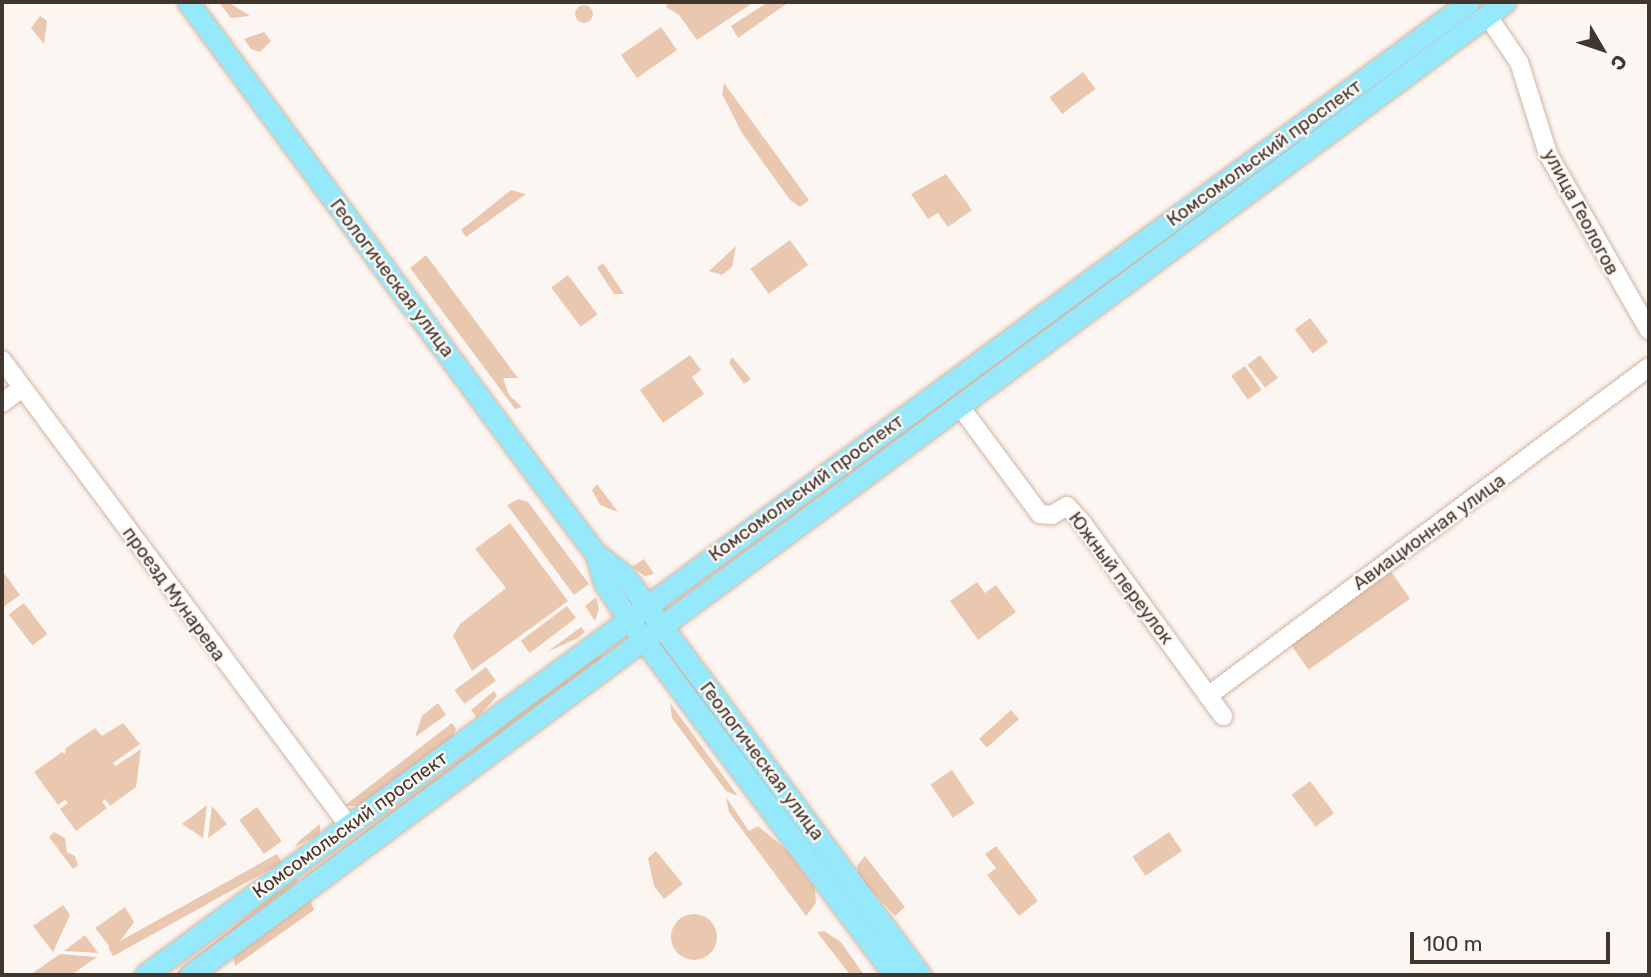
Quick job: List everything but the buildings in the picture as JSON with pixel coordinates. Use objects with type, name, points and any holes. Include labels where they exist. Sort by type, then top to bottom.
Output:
[{"type":"main road","name":"Геологическая улица","points":[[188,2],[596,554],[624,575],[920,975]]},
{"type":"main road","name":"Комсомольский проспект","points":[[145,975],[1469,2]]},
{"type":"main road","name":"Комсомольский проспект","points":[[190,975],[1505,2]]},
{"type":"main road","points":[[1337,98],[1351,116]]},
{"type":"main road","points":[[1024,327],[1038,348]]},
{"type":"main road","name":"Геологическая улица","points":[[596,554],[607,588],[628,619],[894,975]]},
{"type":"street","name":"улица Геологов","points":[[1487,15],[1519,62],[1548,154],[1649,330]]},
{"type":"street","name":"проезд Мунарева","points":[[2,360],[349,827]]},
{"type":"street","name":"Авиационная улица","points":[[1208,696],[1649,367]]},
{"type":"street","points":[[2,403],[22,388]]},
{"type":"street","name":"Южный переулок","points":[[959,405],[1040,514],[1052,515],[1068,506],[1223,716]]},
{"type":"shaded area","points":[[219,2],[228,2],[250,16],[231,18]]},
{"type":"shaded area","points":[[668,2],[754,2],[697,40],[679,15],[666,7]]},
{"type":"shaded area","points":[[768,2],[789,2],[738,38],[731,26]]},
{"type":"shaded area","points":[[584,5],[590,8],[593,14],[590,20],[584,23],[578,20],[575,14],[578,8]]},
{"type":"shaded area","points":[[40,16],[47,21],[44,44],[31,28]]},
{"type":"shaded area","points":[[661,27],[677,50],[637,78],[621,55]]},
{"type":"shaded area","points":[[264,32],[271,41],[260,52],[251,49],[244,39]]},
{"type":"shaded area","points":[[1083,72],[1096,89],[1062,114],[1049,97]]},
{"type":"shaded area","points":[[724,83],[809,200],[800,207],[790,200],[742,133],[722,94]]},
{"type":"shaded area","points":[[946,174],[972,210],[948,227],[938,213],[928,219],[911,194]]},
{"type":"shaded area","points":[[511,190],[526,194],[466,237],[461,230]]},
{"type":"shaded area","points":[[790,240],[808,265],[769,294],[750,269]]},
{"type":"shaded area","points":[[736,246],[732,267],[722,275],[709,271]]},
{"type":"shaded area","points":[[426,255],[518,378],[503,378],[509,395],[522,407],[515,409],[410,268]]},
{"type":"shaded area","points":[[603,263],[624,294],[614,294],[597,268]]},
{"type":"shaded area","points":[[568,275],[597,314],[581,327],[551,288]]},
{"type":"shaded area","points":[[1310,318],[1328,342],[1313,353],[1295,329]]},
{"type":"shaded area","points":[[690,355],[701,370],[692,377],[704,394],[663,423],[640,390]]},
{"type":"shaded area","points":[[1260,355],[1278,378],[1265,388],[1247,365]]},
{"type":"shaded area","points":[[732,357],[751,379],[744,384],[729,363]]},
{"type":"shaded area","points":[[1245,366],[1262,390],[1248,400],[1231,376]]},
{"type":"shaded area","points":[[597,484],[618,512],[600,505],[592,490]]},
{"type":"shaded area","points":[[519,499],[528,502],[589,584],[574,595],[507,505]]},
{"type":"shaded area","points":[[510,523],[568,601],[472,671],[453,636],[460,624],[506,588],[475,549]]},
{"type":"shaded area","points":[[644,559],[654,574],[645,576],[632,567]]},
{"type":"shaded area","points":[[1390,570],[1410,599],[1309,670],[1288,641]]},
{"type":"shaded area","points":[[4,573],[20,595],[2,608],[2,574]]},
{"type":"shaded area","points":[[977,582],[985,593],[996,585],[1016,612],[978,640],[950,601]]},
{"type":"shaded area","points":[[596,597],[599,609],[595,621],[585,606]]},
{"type":"shaded area","points":[[24,603],[47,634],[32,646],[9,614]]},
{"type":"shaded area","points":[[567,606],[576,618],[530,653],[521,641]]},
{"type":"shaded area","points":[[581,627],[585,632],[578,638],[547,652]]},
{"type":"shaded area","points":[[600,654],[603,658],[311,878],[308,874]]},
{"type":"shaded area","points":[[678,665],[907,975],[903,975],[674,668]]},
{"type":"shaded area","points":[[486,667],[496,681],[464,704],[454,690]]},
{"type":"shaded area","points":[[494,691],[497,696],[477,718],[471,710]]},
{"type":"shaded area","points":[[438,703],[446,715],[415,737],[422,716]]},
{"type":"shaded area","points":[[670,703],[738,796],[726,791],[672,718]]},
{"type":"shaded area","points":[[1011,710],[1019,719],[987,748],[979,739]]},
{"type":"shaded area","points":[[123,723],[140,744],[113,763],[116,766],[141,749],[136,787],[110,806],[105,799],[102,802],[107,808],[76,831],[60,809],[68,803],[65,800],[58,805],[34,772],[62,752],[65,754],[66,748],[95,728],[102,736]]},
{"type":"shaded area","points":[[452,723],[456,729],[452,738],[361,806],[344,806]]},
{"type":"shaded area","points":[[952,770],[974,803],[953,818],[930,785]]},
{"type":"shaded area","points":[[1310,781],[1334,813],[1316,827],[1292,795]]},
{"type":"shaded area","points":[[726,797],[749,831],[758,826],[787,850],[815,888],[816,903],[806,916],[729,812]]},
{"type":"shaded area","points":[[207,805],[203,838],[182,824]]},
{"type":"shaded area","points":[[212,806],[227,824],[208,838]]},
{"type":"shaded area","points":[[257,807],[282,841],[264,854],[239,820]]},
{"type":"shaded area","points":[[320,824],[320,834],[295,847],[299,841]]},
{"type":"shaded area","points":[[54,832],[65,838],[67,852],[75,856],[78,865],[73,869],[49,837]]},
{"type":"shaded area","points":[[1169,832],[1182,851],[1145,876],[1133,857]]},
{"type":"shaded area","points":[[996,846],[1038,901],[1019,916],[987,875],[996,868],[985,854]]},
{"type":"shaded area","points":[[656,851],[683,884],[664,899],[654,886],[648,858]]},
{"type":"shaded area","points":[[277,854],[282,863],[113,956],[108,948]]},
{"type":"shaded area","points":[[865,856],[905,907],[895,916],[859,878],[857,866]]},
{"type":"shaded area","points":[[295,877],[299,882],[184,975],[174,975]]},
{"type":"shaded area","points":[[309,897],[314,910],[235,966],[233,953]]},
{"type":"shaded area","points":[[63,905],[70,915],[53,952],[33,926]]},
{"type":"shaded area","points":[[125,907],[134,922],[113,951],[95,928]]},
{"type":"shaded area","points":[[694,914],[710,921],[717,937],[710,953],[694,960],[678,953],[671,937],[678,921]]},
{"type":"shaded area","points":[[824,931],[841,942],[864,975],[850,975],[817,932]]},
{"type":"shaded area","points":[[85,935],[98,953],[64,951]]},
{"type":"shaded area","points":[[60,954],[97,957],[71,975],[30,975]]}]
